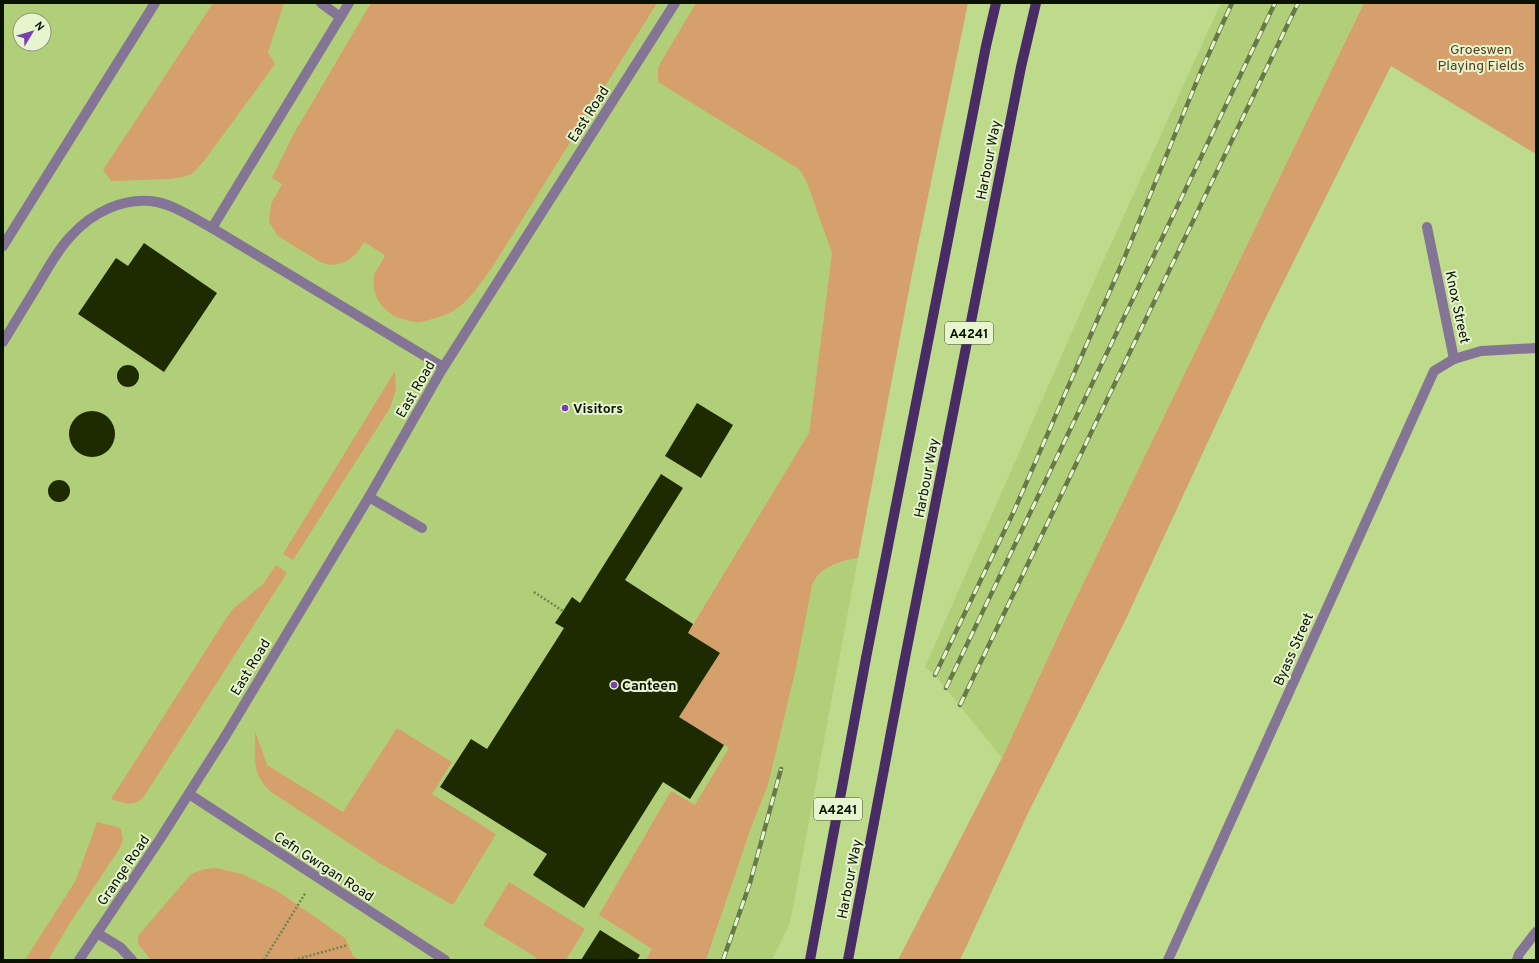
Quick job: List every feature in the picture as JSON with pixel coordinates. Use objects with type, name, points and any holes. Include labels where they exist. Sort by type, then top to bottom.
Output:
[{"type":"main road","name":"Harbour Way","points":[[810,960],[866,658],[996,3]]},
{"type":"main road","name":"Harbour Way","points":[[848,960],[1019,75],[1036,3]]},
{"type":"street","points":[[3,246],[155,3]]},
{"type":"street","points":[[321,3],[340,17]]},
{"type":"street","points":[[212,228],[349,3]]},
{"type":"street","name":"East Road","points":[[188,794],[369,497],[443,367],[675,3]]},
{"type":"street","points":[[3,342],[57,253],[70,236],[90,219],[123,202],[140,201],[157,202],[179,211],[212,228],[443,367]]},
{"type":"street","name":"Knox Street","points":[[1427,227],[1454,359],[1481,351],[1536,348]]},
{"type":"street","name":"Byass Street","points":[[1168,960],[1434,371],[1454,359]]},
{"type":"street","points":[[369,497],[422,528]]},
{"type":"street","name":"Cefn Gwrgan Road","points":[[188,794],[445,960]]},
{"type":"street","name":"Grange Road","points":[[79,960],[188,794]]},
{"type":"street","points":[[1516,960],[1536,932]]},
{"type":"street","points":[[97,933],[120,947],[132,960]]},
{"type":"path","points":[[534,592],[563,611]]},
{"type":"path","points":[[264,960],[316,877]]},
{"type":"path","points":[[294,960],[348,945]]},
{"type":"shaded area","points":[[3,3],[864,3],[809,433],[694,960],[3,960]]},
{"type":"shaded area","points":[[1221,3],[1364,3],[1066,619],[1002,758],[935,675],[925,667],[1100,268]]},
{"type":"shaded area","points":[[858,558],[790,923],[772,960],[706,960],[752,825],[768,785],[814,579],[826,568]]},
{"type":"green space","points":[[213,3],[284,3],[268,52],[275,64],[204,161],[192,174],[171,179],[111,181],[103,170]]},
{"type":"green space","points":[[371,3],[657,3],[493,266],[480,284],[465,302],[453,311],[431,320],[421,322],[409,321],[400,318],[385,309],[380,303],[374,286],[374,276],[385,255],[364,242],[357,253],[347,261],[330,265],[320,262],[278,236],[269,222],[271,204],[282,184],[272,178],[293,135]]},
{"type":"green space","points":[[696,3],[968,3],[913,269],[858,558],[837,563],[825,569],[815,579],[812,585],[796,668],[768,785],[752,825],[706,960],[646,960],[652,949],[599,915],[671,791],[695,805],[729,748],[679,717],[720,653],[688,633],[809,433],[832,253],[806,180],[799,169],[658,82],[658,68]]},
{"type":"green space","name":"Groeswen Playing Fields","points":[[1364,3],[1536,3],[1536,154],[1391,66],[1263,323],[1124,623],[1029,811],[960,960],[898,960],[1002,758],[1066,619]]},
{"type":"green space","points":[[395,371],[396,389],[390,408],[293,560],[283,554]]},
{"type":"green space","points":[[276,565],[287,573],[143,798],[135,803],[123,803],[111,799],[227,617],[233,609],[263,584]]},
{"type":"green space","points":[[397,728],[452,762],[432,794],[496,834],[453,905],[381,864],[271,792],[264,785],[257,771],[255,757],[255,731],[267,765],[343,812]]},
{"type":"green space","points":[[97,822],[121,829],[123,839],[120,848],[68,926],[48,960],[25,960],[76,880]]},
{"type":"green space","points":[[216,868],[242,874],[279,892],[345,938],[353,956],[360,960],[151,960],[138,944],[138,936],[191,874],[205,869]]},
{"type":"green space","points":[[509,882],[585,929],[566,960],[538,960],[534,956],[483,925]]},
{"type":"building","points":[[144,243],[217,293],[164,372],[78,314],[116,258],[128,266]]},
{"type":"building","points":[[128,365],[136,368],[139,376],[136,384],[128,387],[120,384],[117,376],[120,368]]},
{"type":"building","points":[[697,403],[733,425],[701,478],[665,456]]},
{"type":"building","points":[[92,411],[105,415],[111,421],[115,434],[111,447],[105,453],[92,457],[79,453],[73,447],[69,434],[73,421],[79,415]]},
{"type":"building","name":"Canteen","points":[[661,474],[683,488],[625,580],[693,624],[688,633],[720,653],[679,717],[724,745],[690,799],[663,782],[584,908],[533,875],[547,854],[440,787],[471,739],[487,749],[564,628],[555,623],[572,597],[580,603]]},
{"type":"building","points":[[59,480],[67,483],[70,491],[67,499],[59,502],[51,499],[48,491],[51,483]]},
{"type":"building","points":[[600,930],[640,955],[637,960],[581,960]]},
{"type":"railway","points":[[935,675],[1014,511],[1123,261],[1201,71],[1232,3]]},
{"type":"railway","points":[[946,688],[1275,3]]},
{"type":"railway","points":[[960,705],[1298,3]]},
{"type":"railway","points":[[723,960],[750,883],[781,769]]},
{"type":"place","name":"Visitors","points":[[565,408]]},
{"type":"place","name":"Canteen","points":[[614,685]]}]
